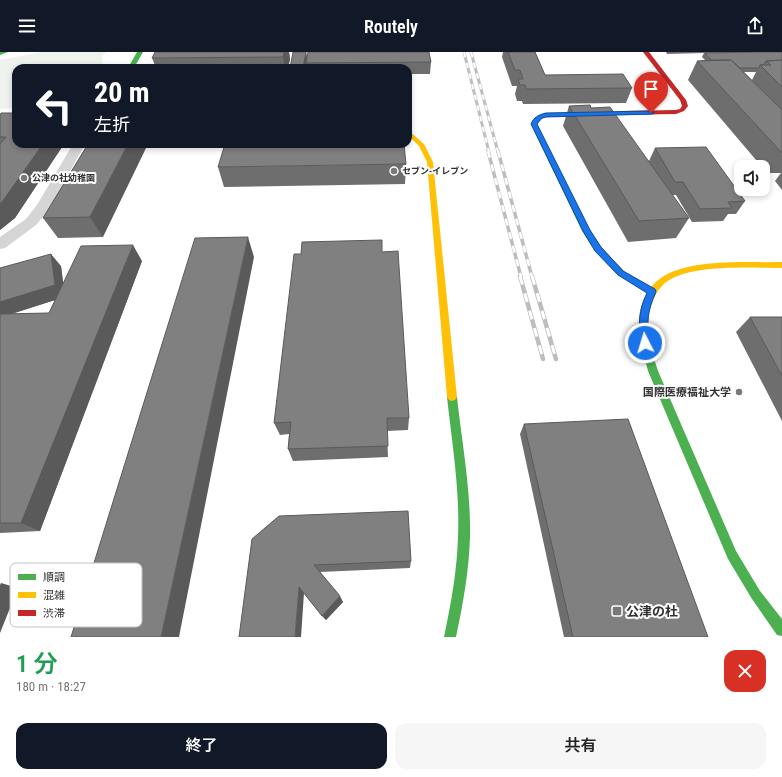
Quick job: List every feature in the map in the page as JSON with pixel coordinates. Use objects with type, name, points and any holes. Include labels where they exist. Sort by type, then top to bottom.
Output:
[{"type":"street","points":[[0,53],[6,52]]},
{"type":"street","points":[[134,64],[140,52]]},
{"type":"street","points":[[646,52],[683,100],[685,106],[682,110],[676,112],[546,115],[540,117],[534,124],[586,231],[598,249],[621,273],[652,292]]},
{"type":"street","points":[[412,135],[421,143],[430,162],[464,522],[463,559],[458,600],[450,637]]},
{"type":"street","points":[[0,244],[31,222],[43,208],[78,148]]},
{"type":"street","points":[[782,266],[685,271],[668,276],[652,292],[646,305],[643,321],[645,343],[653,371],[732,555],[756,595],[782,630]]},
{"type":"shaded area","points":[[42,52],[107,52],[102,56],[103,64],[12,64],[12,108],[0,109],[0,60]]},
{"type":"building","points":[[155,52],[284,52],[283,57],[152,58]]},
{"type":"building","points":[[293,52],[306,52],[304,64],[291,64]]},
{"type":"building","points":[[308,52],[429,52],[431,62],[306,63]]},
{"type":"building","points":[[508,52],[535,52],[545,75],[623,74],[632,88],[526,89],[525,85],[520,85],[518,79],[523,79],[520,70],[515,70]]},
{"type":"building","points":[[782,52],[782,60],[766,61],[763,65],[760,65],[759,68],[740,68],[731,60],[711,60],[705,53]]},
{"type":"building","points":[[731,60],[782,110],[782,153],[697,61]]},
{"type":"building","points":[[782,60],[782,87],[760,65],[771,65],[766,61]]},
{"type":"building","points":[[590,105],[591,108],[610,107],[689,218],[639,221],[569,106]]},
{"type":"building","points":[[1,113],[12,113],[12,148],[40,148],[0,204],[0,144],[6,137],[0,137]]},
{"type":"building","points":[[706,147],[734,186],[734,196],[741,196],[745,201],[728,202],[732,208],[700,209],[683,182],[675,182],[655,148]]},
{"type":"building","points":[[86,148],[126,148],[90,217],[43,218]]},
{"type":"building","points":[[224,148],[404,148],[406,164],[218,167]]},
{"type":"building","points":[[248,237],[161,637],[71,637],[74,627],[142,627],[142,563],[94,563],[195,238]]},
{"type":"building","points":[[382,240],[382,252],[398,251],[409,418],[387,418],[388,446],[288,449],[291,422],[274,423],[294,254],[301,254],[302,242]]},
{"type":"building","points":[[133,245],[21,523],[0,523],[0,314],[49,313],[81,246]]},
{"type":"building","points":[[51,254],[55,285],[0,302],[0,268]]},
{"type":"building","points":[[750,317],[782,317],[782,376]]},
{"type":"building","name":"公津の杜","points":[[628,419],[708,637],[573,637],[524,424]]},
{"type":"building","points":[[408,511],[411,561],[314,565],[340,596],[322,616],[299,587],[295,637],[239,637],[252,539],[279,516]]},
{"type":"railway","points":[[464,52],[489,152]]},
{"type":"railway","points":[[471,52],[498,152]]},
{"type":"railway","points":[[488,151],[521,277]]},
{"type":"railway","points":[[498,151],[532,277]]},
{"type":"railway","points":[[520,276],[543,359]]},
{"type":"railway","points":[[532,276],[556,359]]},
{"type":"traffic: fast","points":[[0,53],[5,52]]},
{"type":"traffic: fast","points":[[133,64],[140,52]]},
{"type":"traffic: fast","points":[[620,113],[545,115],[537,119],[534,124],[586,231],[598,249],[621,273],[652,292]]},
{"type":"traffic: fast","points":[[643,317],[644,340],[653,371],[732,555],[756,595],[782,630]]},
{"type":"traffic: fast","points":[[450,637],[460,580],[464,537],[462,491],[452,397]]},
{"type":"traffic: slow","points":[[412,136],[422,145],[430,162],[452,397]]},
{"type":"traffic: slow","points":[[643,317],[645,307],[652,292],[663,280],[674,274],[688,270],[720,266],[782,265]]},
{"type":"traffic: jam","points":[[620,113],[676,112],[682,110],[685,106],[683,100],[646,52]]},
{"type":"place","name":"セブン-イレブン","points":[[394,171]]},
{"type":"place","name":"公津の社幼稚園","points":[[24,178]]},
{"type":"place","name":"国際医療福祉大学","points":[[739,392]]},
{"type":"place","name":"公津の杜","points":[[617,611]]},
{"type":"route","points":[[645,343],[643,321],[646,305],[652,292],[621,273],[598,249],[586,231],[534,124],[540,117],[546,115],[651,113]]}]
